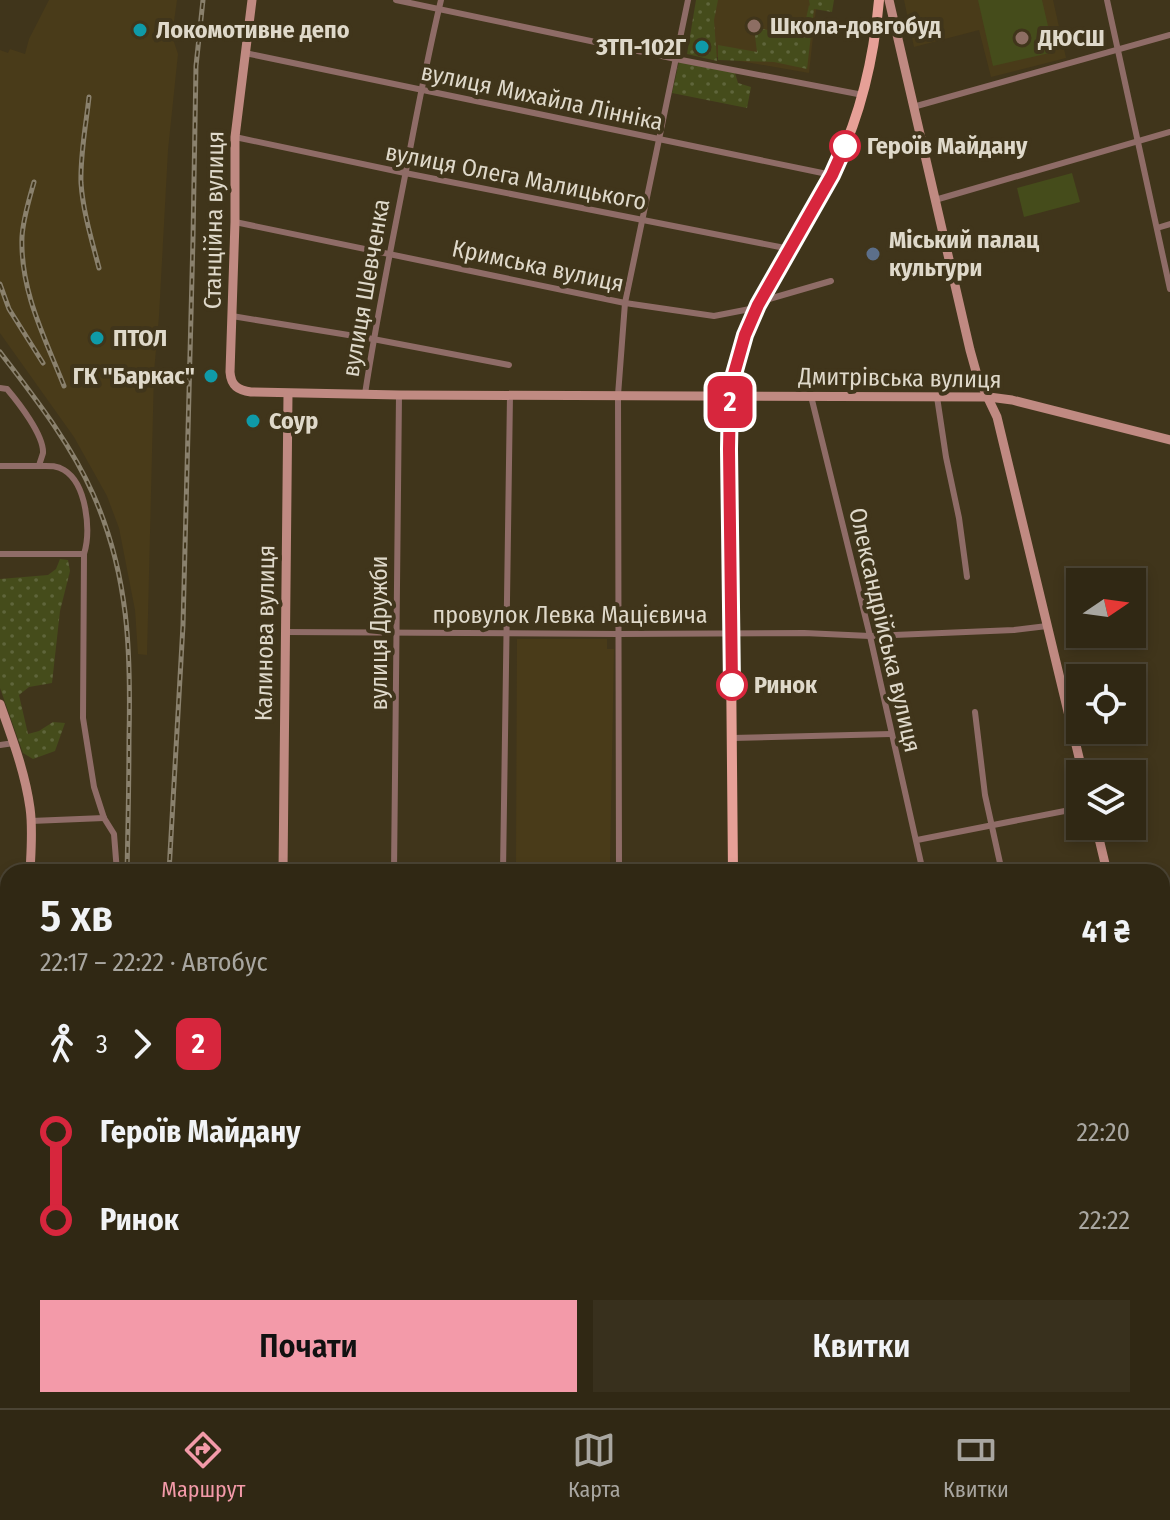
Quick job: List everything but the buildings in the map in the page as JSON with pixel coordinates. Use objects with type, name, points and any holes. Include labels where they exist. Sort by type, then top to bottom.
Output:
[{"type":"main road","points":[[733,864],[730,397],[738,357],[758,305],[832,175],[852,127],[863,95],[879,0]]},
{"type":"street","name":"Станційна вулиця","points":[[252,0],[235,137],[230,372],[232,384],[244,391],[288,394]]},
{"type":"street","points":[[396,0],[863,95]]},
{"type":"street","name":"вулиця Шевченка","points":[[365,394],[420,90],[441,0]]},
{"type":"street","points":[[619,864],[618,395],[625,303],[688,0]]},
{"type":"street","points":[[889,0],[970,350],[977,375],[997,417],[1080,760]]},
{"type":"street","points":[[1107,0],[1170,289]]},
{"type":"street","points":[[875,32],[877,26],[885,22],[892,24],[895,30]]},
{"type":"street","points":[[913,107],[1170,35]]},
{"type":"street","name":"вулиця Михайла Лінніка","points":[[245,53],[832,175]]},
{"type":"street","points":[[935,200],[1170,132]]},
{"type":"street","name":"вулиця Олега Малицького","points":[[235,137],[790,249]]},
{"type":"street","name":"Кримська вулиця","points":[[235,222],[625,303],[714,316],[750,309],[769,299],[831,281]]},
{"type":"street","points":[[1157,228],[1170,224]]},
{"type":"street","points":[[232,316],[509,365]]},
{"type":"street","points":[[3,388],[17,401],[39,436],[43,451],[39,466]]},
{"type":"street","name":"Дмитрівська вулиця","points":[[288,394],[989,397],[1170,440]]},
{"type":"street","name":"Калинова вулиця","points":[[283,864],[288,394]]},
{"type":"street","name":"вулиця Дружби","points":[[394,864],[399,395]]},
{"type":"street","points":[[503,864],[510,395]]},
{"type":"street","name":"Олександрійська вулиця","points":[[811,396],[922,864]]},
{"type":"street","points":[[937,397],[967,577]]},
{"type":"street","points":[[0,466],[56,466],[77,481],[87,517],[83,718],[94,787],[104,818],[114,834],[116,864]]},
{"type":"street","points":[[0,554],[84,554]]},
{"type":"street","name":"провулок Левка Мацієвича","points":[[285,632],[870,636],[1047,626]]},
{"type":"street","points":[[0,704],[25,782],[31,821],[30,864]]},
{"type":"street","points":[[975,712],[985,795],[1000,864]]},
{"type":"street","points":[[732,738],[891,734]]},
{"type":"street","points":[[0,745],[14,743]]},
{"type":"street","points":[[917,840],[1066,811]]},
{"type":"street","points":[[31,821],[104,818]]},
{"type":"street","points":[[1099,840],[1105,864]]},
{"type":"shaded area","points":[[49,0],[177,0],[172,36],[178,54],[168,150],[154,372],[147,655],[138,654],[135,610],[119,528],[107,496],[74,437],[0,333],[0,50],[8,53],[10,49],[25,54],[29,39]]},
{"type":"shaded area","name":"Школа-довгобуд","points":[[700,0],[817,0],[809,73],[688,52]]},
{"type":"shaded area","name":"ДЮСШ","points":[[904,0],[1053,0],[1066,58],[991,77],[979,30],[914,47]]},
{"type":"shaded area","points":[[517,639],[607,639],[607,649],[614,649],[610,863],[516,862]]},
{"type":"green space","points":[[696,0],[718,0],[714,20],[717,61],[687,54]]},
{"type":"green space","points":[[809,0],[834,0],[832,12],[814,9],[807,69],[774,62],[718,60],[718,45],[757,52],[755,36],[758,28],[802,37]]},
{"type":"green space","points":[[978,0],[1042,0],[1054,52],[993,66]]},
{"type":"green space","points":[[679,62],[735,73],[738,83],[751,87],[747,108],[672,93]]},
{"type":"green space","points":[[1072,173],[1080,202],[1024,217],[1017,188]]},
{"type":"green space","points":[[60,559],[68,560],[70,571],[60,611],[52,683],[29,687],[19,695],[28,734],[53,722],[65,723],[55,751],[33,759],[23,753],[0,688],[0,579],[48,575],[56,569]]},
{"type":"railway","points":[[169,864],[183,625],[196,66],[203,0]]},
{"type":"railway","points":[[89,97],[81,183],[99,268]]},
{"type":"railway","points":[[34,182],[26,210],[22,257],[35,314],[64,386]]},
{"type":"railway","points":[[0,284],[9,309],[43,363]]},
{"type":"railway","points":[[0,352],[74,456],[93,494],[114,554],[128,644],[127,864]]},
{"type":"bus line","name":"2","points":[[732,685],[729,449],[732,381],[751,319],[832,175],[845,146]]},
{"type":"place","name":"Школа-довгобуд","points":[[754,26]]},
{"type":"place","name":"Локомотивне депо","points":[[140,30]]},
{"type":"place","name":"ДЮСШ","points":[[1022,38]]},
{"type":"place","name":"ЗТП-102Г","points":[[702,47]]},
{"type":"place","name":"Героїв Майдану","points":[[845,146]]},
{"type":"place","name":"Міський палац культури","points":[[873,254]]},
{"type":"place","name":"ПТОЛ","points":[[97,338]]},
{"type":"place","name":"ГК \"Баркас\"","points":[[211,376]]},
{"type":"place","name":"Соур","points":[[253,421]]},
{"type":"place","name":"Ринок","points":[[732,685]]}]
